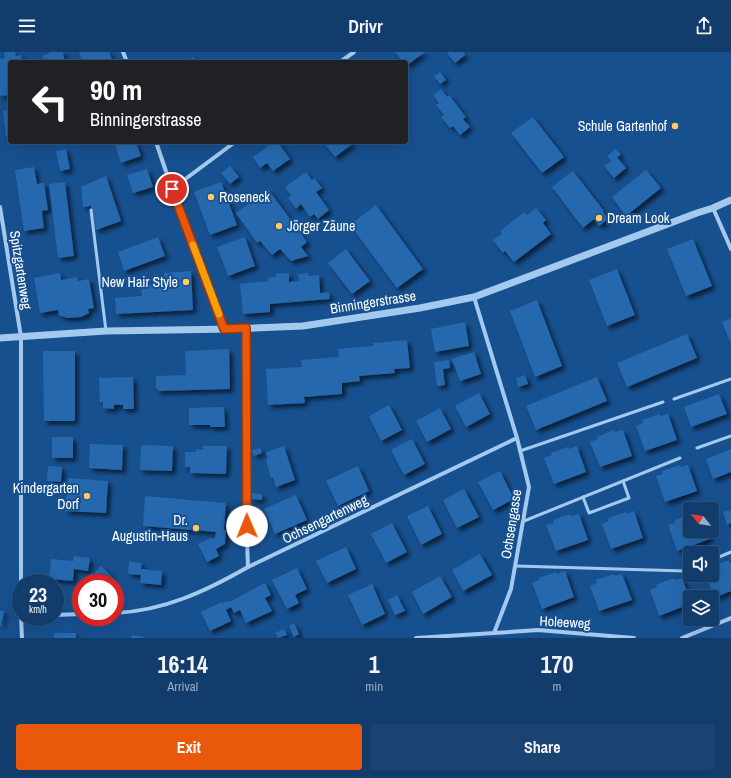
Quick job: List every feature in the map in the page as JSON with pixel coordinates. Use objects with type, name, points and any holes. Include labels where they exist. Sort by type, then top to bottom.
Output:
[{"type":"street","points":[[343,60],[354,52]]},
{"type":"street","points":[[157,144],[224,329]]},
{"type":"street","points":[[172,189],[232,144]]},
{"type":"street","name":"Binningerstrasse","points":[[0,338],[106,331],[303,326],[420,308],[474,297],[731,200]]},
{"type":"street","name":"Spitzgartenweg","points":[[0,207],[21,337],[21,574]]},
{"type":"street","points":[[713,208],[731,250]]},
{"type":"street","name":"Ochsengasse","points":[[474,297],[517,438],[529,487],[511,589],[494,633]]},
{"type":"street","points":[[246,328],[246,513],[248,567]]},
{"type":"street","name":"Ochsengartenweg","points":[[124,613],[156,608],[215,586],[248,567],[517,438]]},
{"type":"street","points":[[682,638],[731,618]]},
{"type":"street","points":[[21,626],[22,638]]},
{"type":"street","name":"Holeeweg","points":[[494,633],[538,630],[634,638]]},
{"type":"street","points":[[416,638],[494,633]]},
{"type":"lane","points":[[91,210],[106,331]]},
{"type":"lane","points":[[674,399],[731,379]]},
{"type":"lane","points":[[520,452],[663,402]]},
{"type":"lane","points":[[697,448],[731,436]]},
{"type":"lane","points":[[524,520],[680,458]]},
{"type":"lane","points":[[583,497],[589,513],[629,498],[622,481]]},
{"type":"lane","points":[[719,557],[731,552]]},
{"type":"lane","points":[[516,566],[683,571]]},
{"type":"building","points":[[4,52],[15,52],[16,56],[21,55],[22,60],[8,60],[8,95],[0,96],[0,59],[5,58]]},
{"type":"building","points":[[49,52],[63,52],[65,60],[44,60],[43,55],[49,54]]},
{"type":"building","points":[[79,52],[109,52],[112,60],[81,60]]},
{"type":"building","points":[[395,52],[425,52],[408,65],[408,60],[401,60]]},
{"type":"building","points":[[463,52],[465,55],[455,63],[447,53]]},
{"type":"building","points":[[440,72],[446,80],[440,84],[434,76]]},
{"type":"building","points":[[441,89],[447,97],[449,95],[466,117],[463,119],[470,127],[460,135],[453,126],[450,128],[441,117],[444,115],[436,105],[439,103],[433,95]]},
{"type":"building","points":[[8,110],[8,136],[6,136],[3,111]]},
{"type":"building","points":[[533,117],[564,157],[542,173],[511,133]]},
{"type":"building","points":[[137,144],[141,156],[121,163],[115,145]]},
{"type":"building","points":[[271,144],[279,144],[290,159],[273,171],[267,163],[260,168],[253,157]]},
{"type":"building","points":[[325,144],[352,144],[335,157]]},
{"type":"building","points":[[66,149],[70,169],[60,171],[56,151]]},
{"type":"building","points":[[616,149],[621,155],[617,157],[626,168],[614,178],[604,166],[611,161],[607,156]]},
{"type":"building","points":[[230,166],[239,177],[230,184],[221,173]]},
{"type":"building","points":[[34,167],[37,184],[44,183],[48,210],[42,211],[44,228],[24,231],[15,170]]},
{"type":"building","points":[[147,169],[153,187],[133,193],[127,175]]},
{"type":"building","points":[[646,170],[661,188],[626,216],[612,197]]},
{"type":"building","points":[[573,171],[604,211],[603,212],[608,219],[599,226],[594,219],[583,228],[552,187]]},
{"type":"building","points":[[306,172],[312,180],[314,178],[322,188],[316,192],[329,210],[318,219],[314,214],[310,217],[301,204],[296,209],[288,198],[291,196],[285,187]]},
{"type":"building","points":[[106,176],[121,221],[96,230],[91,206],[83,207],[81,187]]},
{"type":"building","points":[[65,182],[74,256],[58,258],[49,184]]},
{"type":"building","points":[[221,182],[237,225],[210,235],[194,192]]},
{"type":"building","name":"Jörger Zäune","points":[[268,189],[307,242],[301,247],[308,256],[291,261],[280,249],[272,255],[260,241],[257,243],[236,213]]},
{"type":"building","points":[[376,205],[423,269],[397,288],[350,225]]},
{"type":"building","points":[[536,208],[546,220],[543,223],[551,234],[514,262],[505,251],[503,253],[493,240],[502,234],[500,231],[525,212],[527,215]]},
{"type":"building","points":[[158,237],[165,256],[124,271],[118,252]]},
{"type":"building","points":[[245,237],[255,266],[228,276],[217,247]]},
{"type":"building","points":[[693,239],[712,286],[686,296],[667,249]]},
{"type":"building","points":[[346,249],[370,281],[352,294],[328,263]]},
{"type":"building","points":[[617,269],[635,315],[607,326],[589,280]]},
{"type":"building","points":[[191,271],[193,310],[116,314],[115,298],[142,296],[141,285],[165,284],[164,273]]},
{"type":"building","points":[[60,273],[61,280],[77,277],[78,281],[89,279],[94,308],[88,309],[89,313],[81,317],[67,318],[59,315],[58,310],[40,313],[34,278]]},
{"type":"building","points":[[289,273],[289,282],[299,281],[298,274],[308,273],[309,276],[319,275],[320,293],[329,292],[330,299],[270,304],[270,312],[243,314],[240,284],[268,281],[268,278],[276,277],[276,274]]},
{"type":"building","points":[[537,300],[562,366],[535,377],[510,311]]},
{"type":"building","points":[[731,318],[731,344],[722,322]]},
{"type":"building","points":[[465,322],[469,346],[435,352],[431,329]]},
{"type":"building","points":[[687,334],[697,358],[627,387],[617,363]]},
{"type":"building","points":[[407,340],[410,368],[394,369],[395,373],[359,376],[360,381],[342,383],[342,394],[304,397],[305,403],[268,405],[266,369],[302,367],[301,360],[339,357],[338,349],[374,346],[373,343]]},
{"type":"building","points":[[229,349],[230,389],[158,391],[158,388],[156,389],[156,376],[186,375],[185,351]]},
{"type":"building","points":[[43,351],[75,351],[75,421],[44,421]]},
{"type":"building","points":[[474,352],[481,374],[460,381],[452,359]]},
{"type":"building","points":[[449,360],[450,368],[443,369],[445,385],[437,386],[434,362]]},
{"type":"building","points":[[525,375],[528,384],[518,387],[516,378]]},
{"type":"building","points":[[133,377],[134,409],[123,409],[123,405],[114,405],[114,409],[103,408],[103,402],[100,402],[99,378]]},
{"type":"building","points":[[597,377],[607,401],[536,430],[526,406]]},
{"type":"building","points":[[479,393],[490,414],[466,427],[455,406]]},
{"type":"building","points":[[719,394],[727,414],[691,427],[684,407]]},
{"type":"building","points":[[389,405],[402,430],[381,441],[369,416]]},
{"type":"building","points":[[224,407],[225,427],[189,425],[189,408]]},
{"type":"building","points":[[440,408],[451,429],[427,442],[416,421]]},
{"type":"building","points":[[660,414],[660,416],[668,414],[677,440],[645,451],[636,426],[643,423],[642,420]]},
{"type":"building","points":[[614,430],[615,432],[623,430],[632,456],[600,467],[590,442],[598,439],[597,437]]},
{"type":"building","points":[[52,437],[73,437],[73,458],[52,458]]},
{"type":"building","points":[[412,439],[425,464],[404,475],[391,450]]},
{"type":"building","points":[[90,444],[123,445],[122,470],[89,468]]},
{"type":"building","points":[[141,445],[173,446],[172,471],[140,470]]},
{"type":"building","points":[[203,446],[227,446],[226,474],[190,473],[190,467],[185,467],[185,452],[196,452],[197,449],[203,450]]},
{"type":"building","points":[[284,446],[295,480],[276,487],[273,478],[271,478],[266,460],[268,459],[266,452]]},
{"type":"building","points":[[577,446],[586,472],[554,484],[544,458],[552,455],[551,453],[568,447],[569,449]]},
{"type":"building","points":[[260,448],[262,453],[254,456],[252,450]]},
{"type":"building","points":[[731,449],[731,472],[713,479],[706,459]]},
{"type":"building","points":[[680,465],[681,467],[688,465],[697,491],[665,502],[656,476],[663,474],[662,471]]},
{"type":"building","points":[[48,466],[62,467],[61,482],[47,481]]},
{"type":"building","points":[[358,466],[369,491],[338,506],[326,481]]},
{"type":"building","points":[[500,471],[514,499],[493,510],[478,482]]},
{"type":"building","name":"Kindergarten Dorf","points":[[68,478],[108,481],[106,513],[65,511]]},
{"type":"building","points":[[464,489],[479,517],[457,528],[443,500]]},
{"type":"building","points":[[251,493],[262,494],[262,500],[251,499]]},
{"type":"building","points":[[296,495],[307,520],[275,534],[264,509]]},
{"type":"building","name":"Dr. Augustin-Haus","points":[[145,496],[226,503],[224,530],[226,530],[225,544],[216,549],[219,556],[207,562],[198,544],[215,538],[216,532],[143,526]]},
{"type":"building","points":[[428,506],[442,534],[421,545],[407,516]]},
{"type":"building","points":[[731,510],[731,523],[727,525],[723,512]]},
{"type":"building","points":[[634,511],[643,538],[611,549],[602,524],[609,521],[608,518]]},
{"type":"building","points":[[570,514],[571,516],[579,514],[588,540],[556,551],[546,525],[554,523],[553,520]]},
{"type":"building","points":[[683,517],[683,538],[710,539],[691,546],[683,546],[683,549],[677,551],[668,525],[675,523],[675,520]]},
{"type":"building","points":[[392,523],[407,552],[386,563],[371,534]]},
{"type":"building","points":[[346,547],[356,569],[327,583],[316,561]]},
{"type":"building","points":[[480,554],[492,575],[463,591],[452,570]]},
{"type":"building","points":[[74,556],[90,558],[88,571],[74,569],[72,581],[64,580],[64,574],[50,574],[51,559],[73,561]]},
{"type":"building","points":[[729,560],[729,563],[731,562],[731,591],[719,596],[719,590],[711,590],[708,582],[719,582],[719,564]]},
{"type":"building","points":[[129,562],[142,563],[141,569],[162,571],[161,585],[140,583],[141,575],[128,574]]},
{"type":"building","points":[[101,566],[109,574],[93,574]]},
{"type":"building","points":[[297,568],[307,589],[295,595],[299,603],[287,609],[272,580]]},
{"type":"building","points":[[565,571],[574,597],[542,609],[532,583],[540,580],[539,578],[556,572],[557,574]]},
{"type":"building","points":[[614,574],[615,576],[622,574],[632,600],[599,611],[590,586],[597,583],[596,580]]},
{"type":"building","points":[[440,576],[452,597],[423,614],[412,592]]},
{"type":"building","points":[[674,578],[675,580],[682,578],[687,590],[683,590],[683,607],[659,616],[650,590],[657,587],[656,585]]},
{"type":"building","points":[[265,583],[271,595],[265,598],[272,611],[246,623],[240,610],[234,613],[231,607],[226,610],[231,621],[210,631],[201,612],[222,602],[229,602]]},
{"type":"building","points":[[372,584],[385,614],[362,625],[348,595]]},
{"type":"building","points":[[397,595],[405,611],[395,615],[388,600]]},
{"type":"building","points":[[0,611],[4,611],[1,626],[0,626]]},
{"type":"building","points":[[294,623],[299,634],[294,637],[289,626]]},
{"type":"building","points":[[284,629],[287,635],[278,638],[275,633]]},
{"type":"building","points":[[54,633],[76,633],[76,638],[54,638]]},
{"type":"building","points":[[132,635],[144,637],[144,638],[131,638]]},
{"type":"slow traffic","points":[[193,245],[219,314]]},
{"type":"place","name":"Schule Gartenhof","points":[[675,126]]},
{"type":"place","name":"Roseneck","points":[[211,197]]},
{"type":"place","name":"Dream Look","points":[[599,218]]},
{"type":"place","name":"Jörger Zäune","points":[[279,226]]},
{"type":"place","name":"New Hair Style","points":[[186,282]]},
{"type":"place","name":"Kindergarten Dorf","points":[[87,496]]},
{"type":"place","name":"Dr. Augustin-Haus","points":[[196,528]]},
{"type":"route","points":[[172,189],[224,329],[246,328],[247,526]]}]
